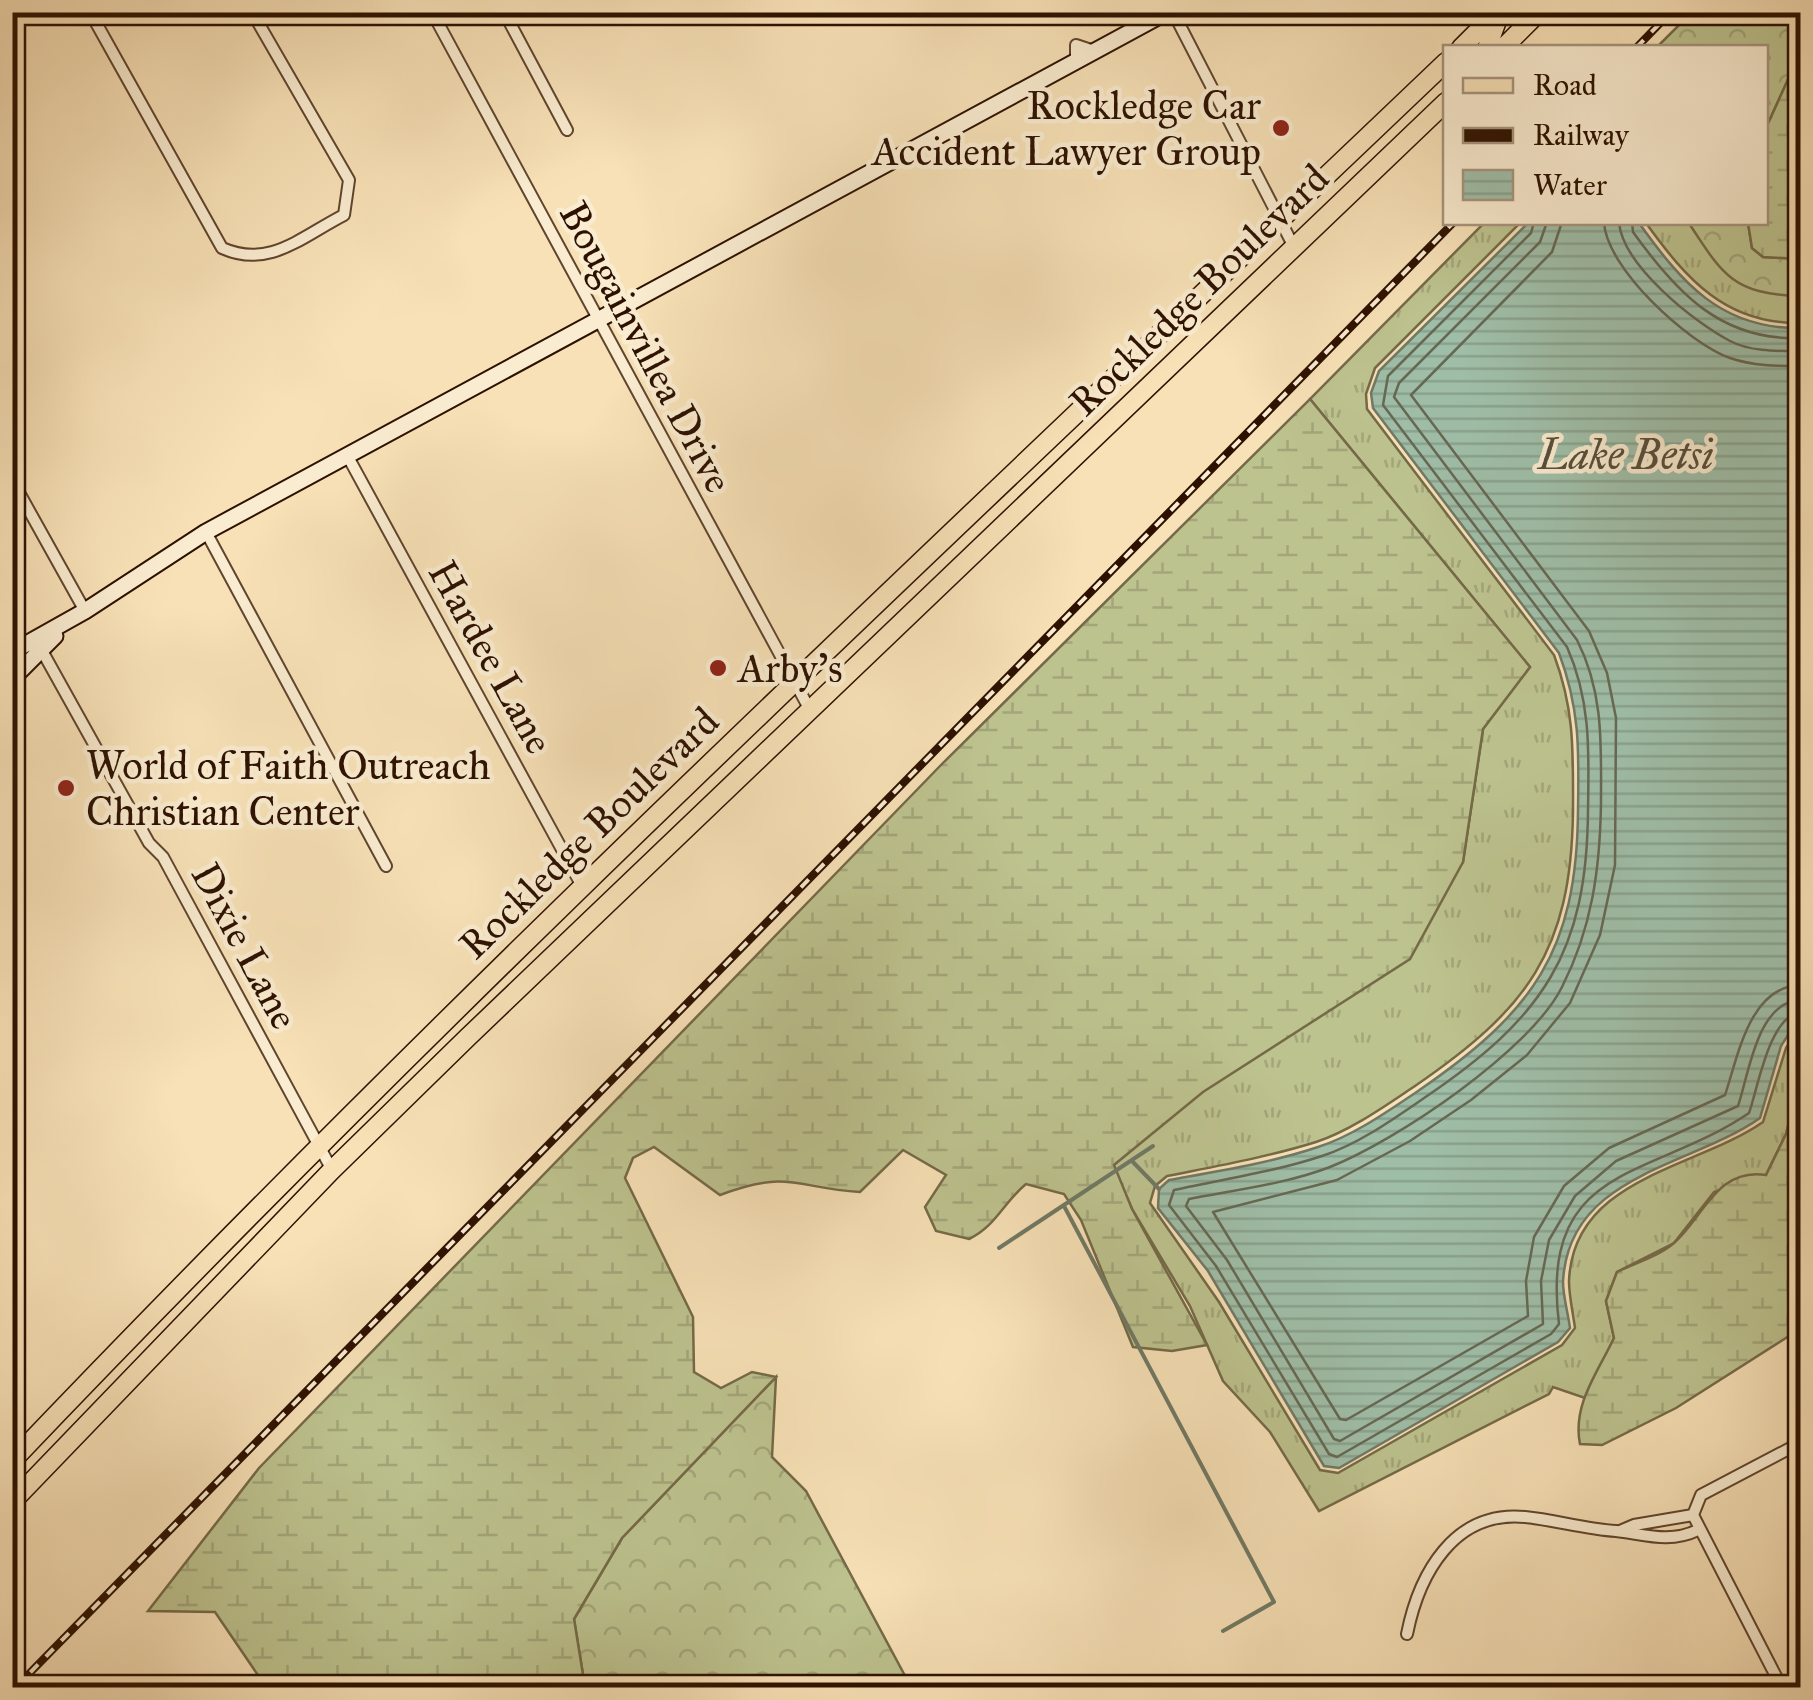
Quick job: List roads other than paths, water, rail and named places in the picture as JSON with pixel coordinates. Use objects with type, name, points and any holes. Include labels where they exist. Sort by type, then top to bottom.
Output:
[{"type":"main road","points":[[1464,45],[1499,12]]},
{"type":"main road","points":[[1488,45],[1499,12]]},
{"type":"main road","points":[[1506,45],[1539,12]]},
{"type":"main road","name":"Rockledge Boulevard","points":[[12,1461],[318,1144],[1443,65]]},
{"type":"main road","name":"Rockledge Boulevard","points":[[16,1499],[332,1170],[1443,103]]},
{"type":"main road","points":[[1091,441],[1102,391]]},
{"type":"main road","points":[[1027,502],[1039,473],[1042,448]]},
{"type":"main road","points":[[569,940],[582,908],[582,888]]},
{"type":"main road","points":[[82,1429],[89,1380]]},
{"type":"street","points":[[90,12],[222,248],[242,258],[261,258],[344,215],[349,180],[252,12]]},
{"type":"street","name":"Bougainvillea Drive","points":[[432,12],[810,710]]},
{"type":"street","points":[[504,12],[566,130]]},
{"type":"street","points":[[12,652],[85,611],[206,532],[1170,12],[1294,247]]},
{"type":"street","name":"Hardee Lane","points":[[348,455],[582,888]]},
{"type":"street","points":[[12,480],[85,611]]},
{"type":"street","points":[[206,532],[386,866]]},
{"type":"street","points":[[12,680],[40,648],[85,611]]},
{"type":"street","name":"Dixie Lane","points":[[40,648],[148,843],[165,861],[332,1170]]},
{"type":"street","points":[[1782,1688],[1693,1515],[1701,1496],[1800,1443]]},
{"type":"street","points":[[1620,1532],[1634,1524],[1693,1515]]},
{"type":"street","points":[[1407,1634],[1422,1579],[1439,1554],[1466,1529],[1497,1518],[1522,1516],[1652,1538],[1698,1530]]},
{"type":"water","name":"Lake Betsi","points":[[1526,225],[1641,225],[1688,283],[1726,311],[1772,326],[1800,328],[1800,1016],[1781,1046],[1760,1118],[1638,1178],[1609,1196],[1586,1218],[1570,1246],[1563,1282],[1570,1328],[1558,1342],[1339,1468],[1324,1466],[1208,1271],[1158,1208],[1159,1189],[1169,1180],[1263,1162],[1344,1136],[1382,1115],[1458,1062],[1519,1005],[1541,974],[1569,903],[1576,860],[1575,711],[1559,653],[1373,408],[1371,393],[1379,371]]},
{"type":"waterway","points":[[999,1248],[1153,1146]]},
{"type":"waterway","points":[[1132,1161],[1159,1189]]},
{"type":"waterway","points":[[1064,1206],[1274,1602],[1223,1631]]},
{"type":"railway","points":[[1639,45],[1671,12]]},
{"type":"railway","points":[[15,1688],[1451,225]]},
{"type":"place","name":"Rockledge Car Accident Lawyer Group","points":[[1281,128]]},
{"type":"place","name":"Arby's","points":[[718,668]]},
{"type":"place","name":"World of Faith Outreach Christian Center","points":[[66,788]]}]
